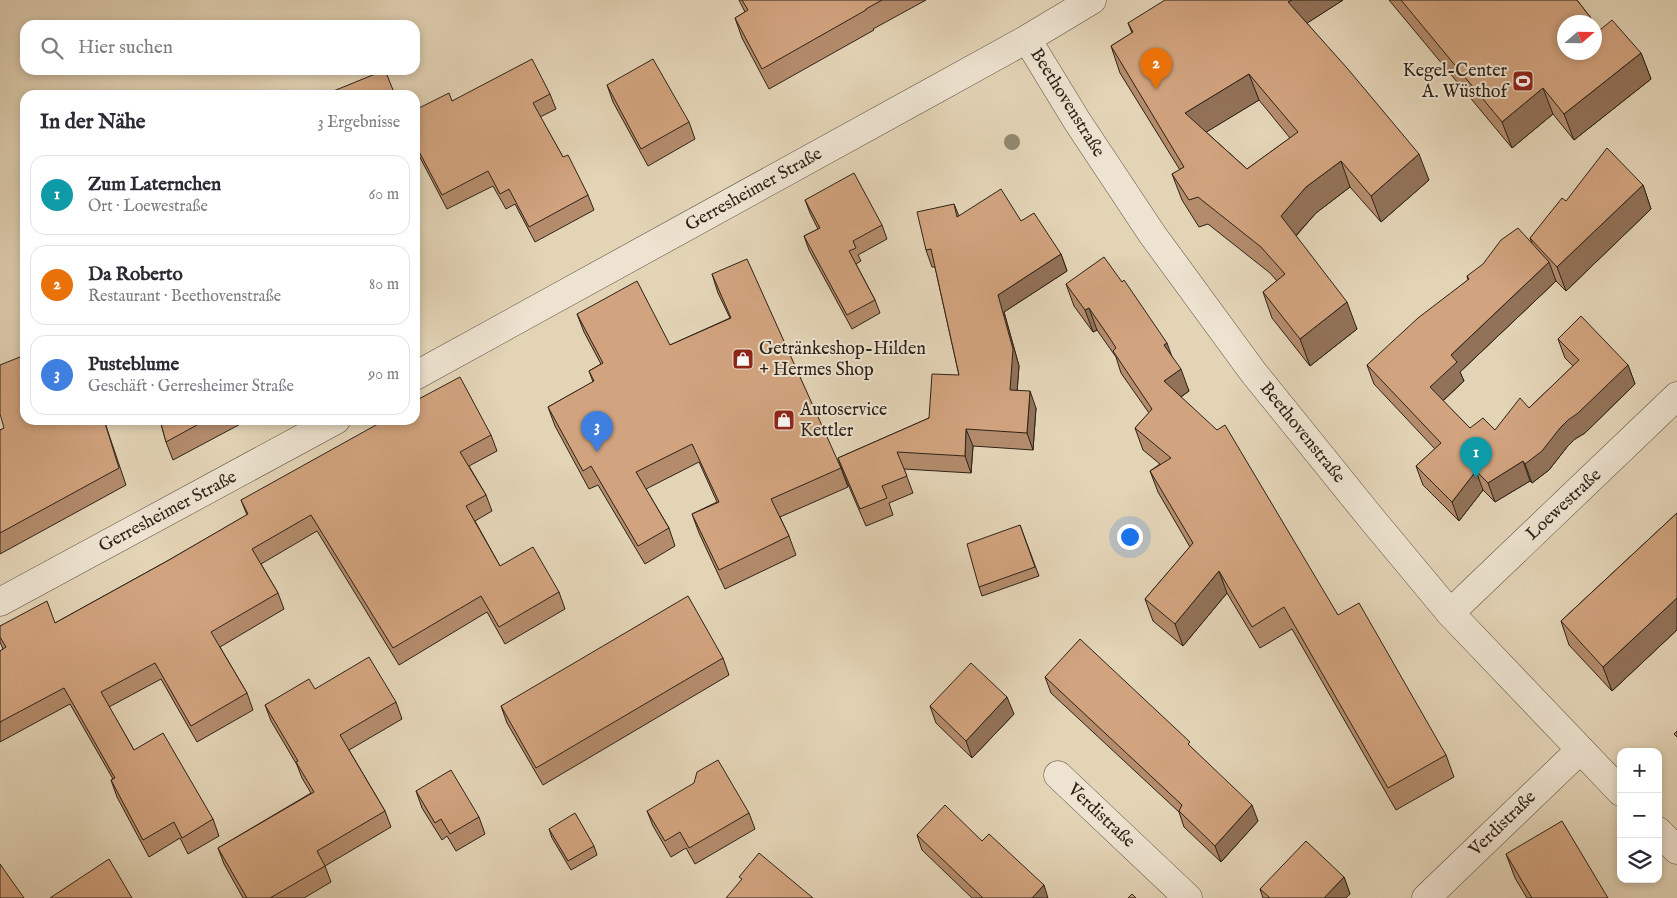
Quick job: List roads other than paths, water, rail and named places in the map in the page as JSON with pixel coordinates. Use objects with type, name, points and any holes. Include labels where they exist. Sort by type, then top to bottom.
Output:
[{"type":"street","name":"Gerresheimer Straße","points":[[420,373],[1027,39],[1092,0]]},
{"type":"street","name":"Beethovenstraße","points":[[1027,39],[1077,121],[1152,234],[1253,372],[1450,613],[1617,788]]},
{"type":"street","name":"Loewestraße","points":[[1450,613],[1677,396]]},
{"type":"street","name":"Gerresheimer Straße","points":[[0,602],[327,425]]},
{"type":"street","name":"Verdistraße","points":[[1426,898],[1580,750]]},
{"type":"street","name":"Verdistraße","points":[[1058,776],[1188,898]]},
{"type":"street","points":[[1662,835],[1677,850]]},
{"type":"place","name":"Kegel-Center A. Wüsthof","points":[[1523,81]]},
{"type":"place","name":"Da Roberto","points":[[1156,89]]},
{"type":"place","name":"Getränkeshop-Hilden + Hermes Shop","points":[[743,359]]},
{"type":"place","name":"Autoservice Kettler","points":[[784,420]]},
{"type":"place","name":"Pusteblume","points":[[597,452]]},
{"type":"place","name":"Zum Laternchen","points":[[1476,478]]}]
